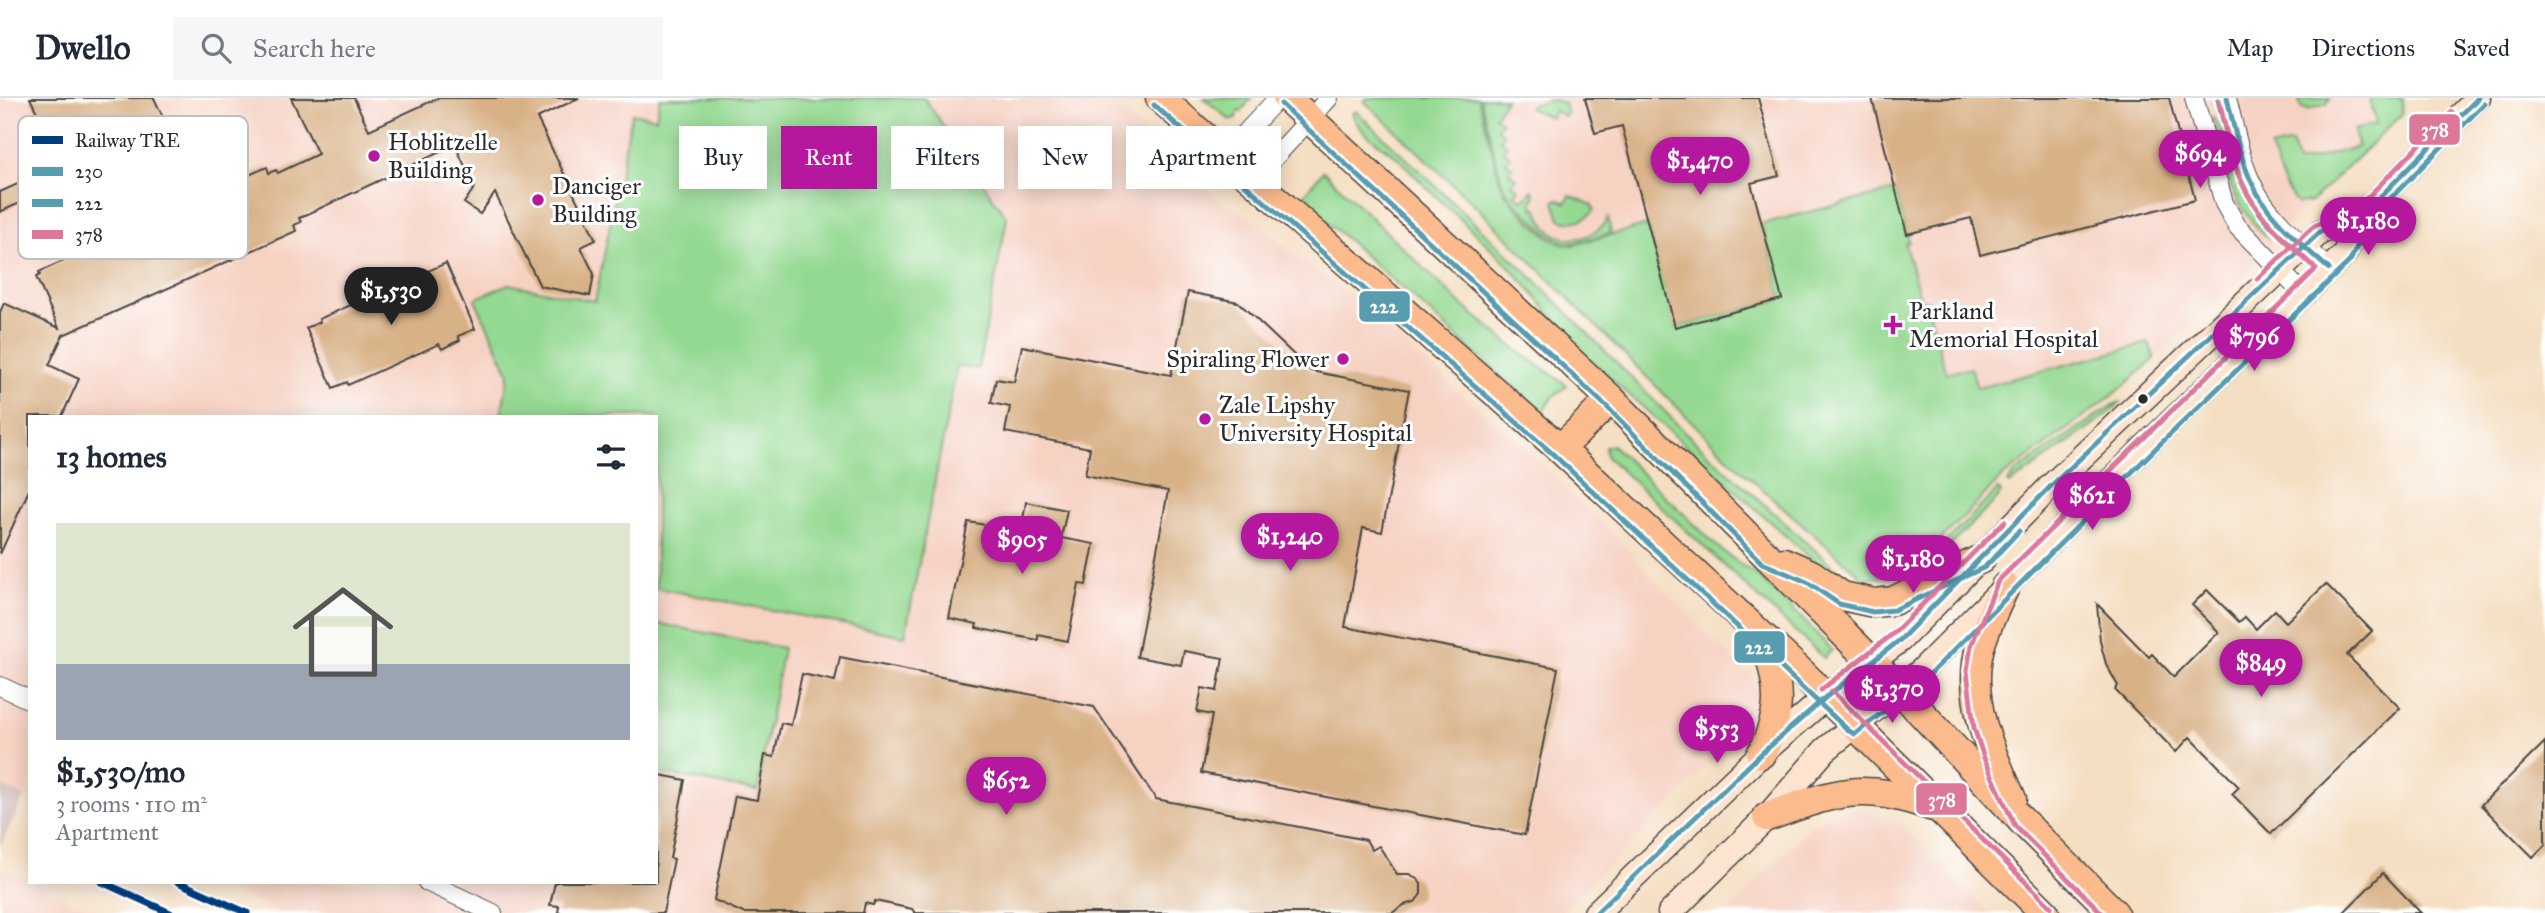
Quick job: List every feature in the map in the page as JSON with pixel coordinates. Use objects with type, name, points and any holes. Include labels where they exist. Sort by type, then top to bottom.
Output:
[{"type":"main road","points":[[1160,98],[1191,126]]},
{"type":"main road","points":[[1287,98],[1611,399],[1899,689],[2022,821],[2115,913]]},
{"type":"main road","points":[[1670,913],[1767,817],[1825,750],[1920,672],[2344,255],[2364,213],[2478,98]]},
{"type":"main road","points":[[1262,189],[1560,449],[1856,725],[2045,913]]},
{"type":"main road","points":[[1608,909],[1761,754],[1826,697],[1900,640],[2050,486],[2320,232],[2364,213]]},
{"type":"main road","points":[[1560,449],[1611,399]]},
{"type":"main road","points":[[1766,555],[1811,574],[1842,596],[1874,603],[1893,601],[1981,559]]},
{"type":"main road","points":[[2005,587],[1980,647],[1976,671],[1977,693],[1988,744],[2022,821]]},
{"type":"main road","points":[[1761,754],[1773,730],[1778,689],[1766,640]]},
{"type":"main road","points":[[1767,817],[1825,796],[1856,791],[1906,797],[1937,808]]},
{"type":"street","points":[[1252,126],[1278,98]]},
{"type":"street","points":[[1281,151],[1329,98]]},
{"type":"street","points":[[2194,98],[2224,203],[2237,226],[2303,294]]},
{"type":"street","points":[[2227,98],[2254,189],[2267,207],[2329,269]]},
{"type":"street","points":[[0,686],[28,699]]},
{"type":"street","points":[[431,884],[493,913]]},
{"type":"shaded area","points":[[0,98],[1109,98],[1138,126],[1126,126],[1126,189],[1205,189],[1212,196],[1260,223],[1290,253],[1357,300],[1530,454],[1608,529],[1682,610],[1748,672],[1758,690],[1757,710],[1742,731],[1561,913],[278,913],[215,884],[658,884],[658,415],[28,415],[28,798],[0,785]]},
{"type":"shaded area","name":"Parkland Memorial Hospital","points":[[1359,98],[2375,98],[2383,129],[2316,195],[2243,276],[2155,359],[2113,395],[2002,477],[1912,569],[1903,575],[1864,579],[1731,461],[1479,209]]},
{"type":"shaded area","points":[[0,785],[24,796],[0,847]]},
{"type":"shaded area","points":[[1864,808],[1900,824],[1989,913],[1726,913],[1811,825],[1833,815]]},
{"type":"shaded area","points":[[0,867],[28,881],[28,884],[34,884],[99,913],[0,913]]},
{"type":"green space","points":[[660,98],[924,98],[943,126],[891,126],[891,189],[987,189],[1007,218],[978,369],[957,366],[905,636],[658,588],[658,415],[501,415],[509,373],[475,299],[508,284],[595,301],[632,113],[656,118]]},
{"type":"green space","points":[[1204,98],[1251,98],[1241,112],[1238,111],[1236,118],[1230,120]]},
{"type":"green space","points":[[1367,98],[1478,98],[1502,188],[1520,211],[1547,236],[1562,244],[1573,245],[1648,225],[1676,327],[1782,299],[1762,224],[1896,190],[1909,242],[1905,244],[1921,301],[1926,300],[1946,373],[1971,368],[1977,388],[2149,343],[2155,359],[2113,395],[2002,477],[1912,569],[1903,575],[1864,579],[1731,461],[1479,209],[1364,101]]},
{"type":"green space","points":[[1480,98],[1506,98],[1495,117],[1502,122],[1497,129],[1504,134],[1500,140],[1507,145],[1503,151],[1510,156],[1506,162],[1513,167],[1509,173],[1516,178],[1512,184],[1519,189],[1515,195],[1523,200],[1533,190],[1534,209],[1538,208],[1542,221],[1558,236],[1580,238],[1600,228],[1608,218],[1611,233],[1575,243],[1562,242],[1546,232],[1511,199],[1501,180]]},
{"type":"green space","points":[[2298,98],[2330,98],[2327,104],[2307,110],[2302,108]]},
{"type":"green space","points":[[2370,98],[2403,98],[2402,114],[2311,202],[2298,204],[2285,187],[2270,148],[2292,143],[2297,163],[2358,147],[2354,130],[2376,124]]},
{"type":"green space","points":[[1550,100],[1564,103],[1567,114],[1564,116],[1554,110],[1551,118],[1529,108],[1529,106]]},
{"type":"green space","points":[[1356,111],[1535,280],[1694,441],[1858,589],[1828,574],[1586,356],[1502,259],[1395,156],[1360,128],[1352,113]]},
{"type":"green space","points":[[2212,117],[2226,140],[2247,200],[2275,231],[2270,238],[2256,228],[2235,195],[2225,170]]},
{"type":"green space","points":[[1323,171],[1461,304],[1514,348],[1567,385],[1542,412],[1301,199]]},
{"type":"green space","points":[[1570,195],[1592,205],[1594,210],[1579,220],[1560,219],[1554,202],[1557,199],[1566,203]]},
{"type":"green space","points":[[2121,402],[2020,477],[2009,484],[2007,482],[2017,471],[2112,405]]},
{"type":"green space","points":[[1612,445],[1719,548],[1772,589],[1832,650],[1824,658],[1606,456],[1605,447]]},
{"type":"green space","points":[[1998,489],[2001,493],[1997,499],[1938,557],[1929,559]]},
{"type":"green space","points":[[658,623],[783,648],[757,791],[658,772]]},
{"type":"building","points":[[30,98],[154,98],[162,116],[39,116]]},
{"type":"building","points":[[291,98],[354,98],[369,130],[438,98],[579,98],[537,118],[596,240],[581,247],[594,274],[590,296],[540,286],[495,193],[480,214],[464,203],[475,187],[455,145],[299,218],[301,222],[294,225],[296,231],[248,252],[248,175],[267,167],[269,173],[276,170],[278,173],[318,154]]},
{"type":"building","points":[[1585,98],[1758,98],[1779,176],[1751,183],[1782,299],[1675,327],[1622,126],[1595,133]]},
{"type":"building","points":[[1872,98],[2169,98],[2195,200],[1980,255],[1971,218],[1907,234]]},
{"type":"building","points":[[18,184],[18,204],[0,212],[0,192]]},
{"type":"building","points":[[67,259],[233,259],[63,335],[49,365],[79,379],[62,415],[28,415],[28,492],[0,554],[0,312],[4,303],[59,328],[36,277],[40,275],[39,272]]},
{"type":"building","points":[[446,263],[475,329],[458,336],[460,340],[442,349],[439,344],[348,385],[347,382],[333,388],[306,328],[320,322],[319,319]]},
{"type":"building","points":[[1188,292],[1238,302],[1311,371],[1409,390],[1382,532],[1363,528],[1345,627],[1558,668],[1525,835],[1201,773],[1212,715],[1197,712],[1202,688],[1217,691],[1223,658],[1184,651],[1181,665],[1137,657],[1168,491],[1085,475],[1090,448],[1005,432],[1010,407],[991,403],[996,379],[1014,382],[1022,346],[1171,375]]},
{"type":"building","points":[[1026,502],[1067,510],[1061,538],[1094,544],[1086,585],[1079,584],[1068,641],[1038,635],[1038,640],[976,628],[977,624],[949,618],[968,522],[1021,531]]},
{"type":"building","points":[[2326,584],[2372,631],[2347,655],[2400,708],[2271,834],[2232,794],[2239,787],[2190,737],[2176,752],[2115,690],[2118,686],[2106,664],[2100,641],[2097,604],[2149,657],[2152,654],[2174,677],[2219,632],[2192,605],[2207,590],[2239,622],[2245,617],[2256,629],[2275,610],[2286,622]]},
{"type":"building","points":[[840,657],[1094,707],[1156,799],[1366,840],[1372,850],[1379,846],[1397,874],[1409,874],[1418,879],[1421,894],[1415,902],[1392,913],[915,913],[912,909],[875,901],[873,905],[865,903],[863,913],[743,913],[714,900],[735,796],[757,800],[765,755],[774,757],[781,723],[791,725],[802,674],[835,681]]},
{"type":"building","points":[[2545,742],[2545,845],[2533,857],[2481,805]]},
{"type":"building","points":[[660,775],[685,780],[663,913],[558,913],[559,906],[550,905],[555,884],[658,884]]},
{"type":"building","points":[[2383,873],[2421,913],[2343,913]]},
{"type":"rail line","name":"TRE","points":[[106,884],[170,913]]},
{"type":"rail line","name":"TRE","points":[[182,884],[247,913]]},
{"type":"transit line","name":"230","points":[[2227,98],[2243,161],[2258,194],[2285,229],[2329,269]]},
{"type":"transit line","name":"230","points":[[1596,913],[1761,754],[1826,697],[1900,640],[2050,487],[2320,232],[2364,213],[2478,98]]},
{"type":"transit line","name":"222","points":[[2218,100],[2233,159],[2251,201],[2279,234],[2299,252]]},
{"type":"transit line","name":"378","points":[[2102,913],[2015,826],[1984,758],[1974,728],[1967,671],[1971,646],[1998,581],[2316,269],[2275,230],[2249,196],[2234,163],[2219,100]]},
{"type":"transit line","name":"222","points":[[1281,104],[1605,405],[1762,563],[1807,582],[1839,604],[1873,612],[1894,610],[1985,567],[2019,531]]},
{"type":"transit line","name":"222","points":[[1154,105],[1554,455],[1855,734],[1926,678],[2153,451],[2350,261],[2371,218],[2484,104]]},
{"type":"transit line","name":"378","points":[[2257,279],[2315,225],[2359,206],[2452,112]]},
{"type":"transit line","name":"378","points":[[1821,690],[1894,633],[2005,521]]},
{"type":"transit line","name":"378","points":[[1832,691],[2051,907]]},
{"type":"place","name":"Hoblitzelle Building","points":[[374,156]]},
{"type":"place","name":"Danciger Building","points":[[538,200]]},
{"type":"place","name":"Parkland Memorial Hospital","points":[[1893,325]]},
{"type":"place","name":"Spiraling Flower","points":[[1343,359]]},
{"type":"place","name":"Zale Lipshy University Hospital","points":[[1205,419]]}]
